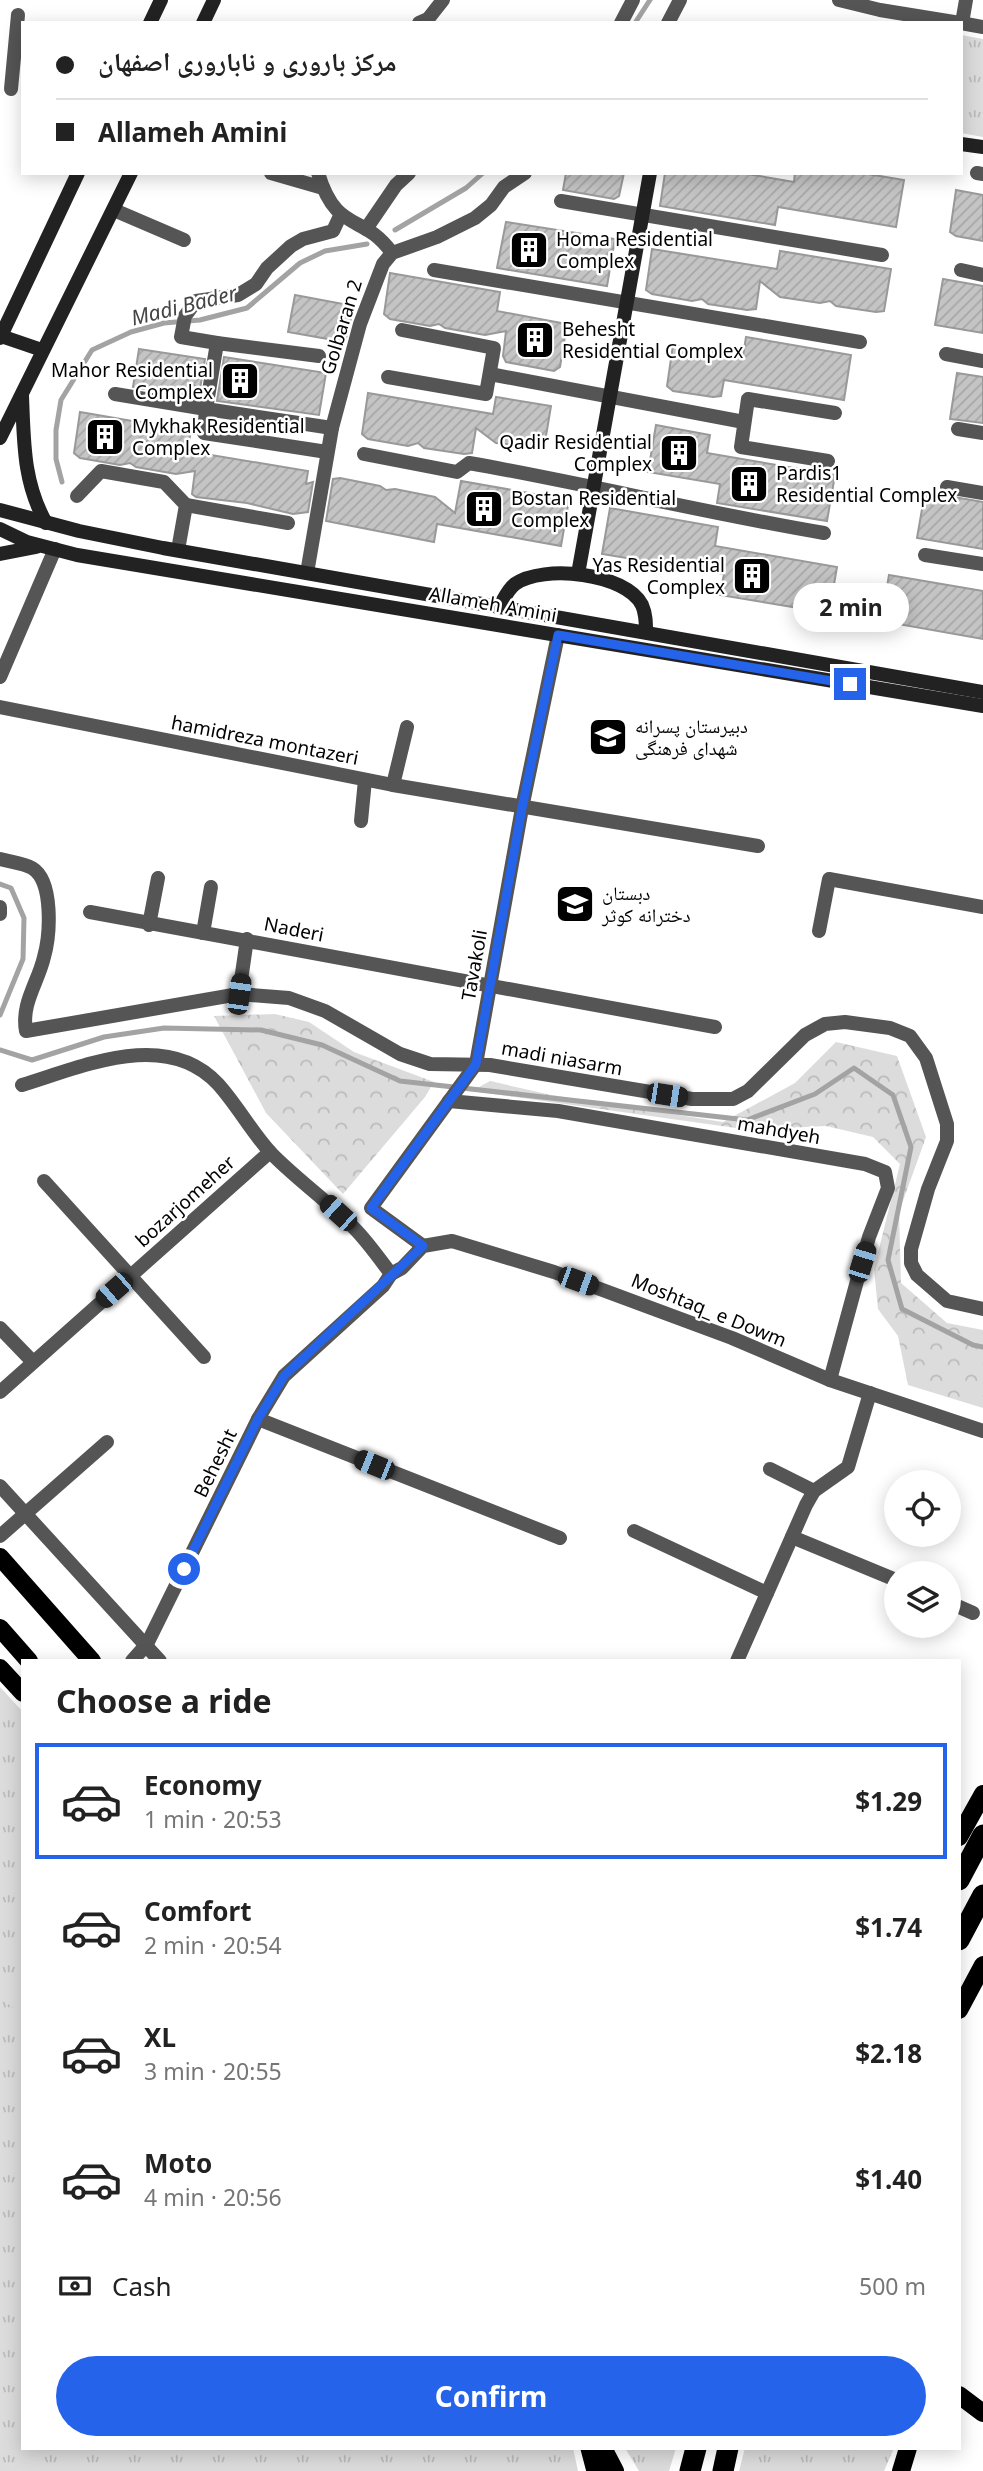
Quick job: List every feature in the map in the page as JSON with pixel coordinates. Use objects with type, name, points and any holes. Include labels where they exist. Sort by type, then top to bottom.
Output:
[{"type":"highway","points":[[961,1876],[983,1835]]},
{"type":"highway","points":[[961,1936],[983,1895]]},
{"type":"highway","points":[[592,2450],[597,2471]]},
{"type":"highway","points":[[690,2471],[695,2450]]},
{"type":"highway","points":[[723,2471],[728,2450]]},
{"type":"main road","points":[[151,21],[161,0]]},
{"type":"main road","points":[[204,21],[214,0]]},
{"type":"main road","points":[[963,144],[983,148]]},
{"type":"main road","points":[[42,350],[0,337],[77,175]]},
{"type":"main road","points":[[0,438],[130,175]]},
{"type":"main road","points":[[578,574],[625,300],[650,175]]},
{"type":"main road","points":[[22,392],[23,431],[32,497],[47,523]]},
{"type":"main road","name":"Allameh Amini","points":[[0,510],[47,523],[178,550],[983,692]]},
{"type":"main road","name":"Allameh Amini","points":[[0,529],[49,548],[983,706]]},
{"type":"main road","points":[[0,554],[49,548]]},
{"type":"main road","points":[[499,607],[515,584],[528,578],[544,573],[578,574],[629,591],[641,603],[646,632]]},
{"type":"main road","points":[[0,1557],[90,1659]]},
{"type":"main road","points":[[0,1628],[27,1659]]},
{"type":"main road","points":[[0,1668],[21,1691]]},
{"type":"main road","points":[[961,1833],[983,1794]]},
{"type":"main road","points":[[961,2006],[983,1965]]},
{"type":"main road","points":[[961,2396],[983,2413]]},
{"type":"main road","points":[[604,2450],[615,2471]]},
{"type":"main road","points":[[901,2471],[907,2450]]},
{"type":"street","points":[[424,21],[443,0]]},
{"type":"street","points":[[622,21],[634,0]]},
{"type":"street","points":[[669,21],[680,0]]},
{"type":"street","points":[[839,0],[949,21]]},
{"type":"street","points":[[961,21],[966,0]]},
{"type":"street","points":[[11,89],[18,15]]},
{"type":"street","points":[[963,23],[983,27]]},
{"type":"street","points":[[278,175],[323,188]]},
{"type":"street","points":[[319,175],[326,199],[340,216],[380,236],[392,253],[437,237],[474,218],[491,205],[504,187],[522,175]]},
{"type":"street","points":[[366,229],[396,185],[407,175]]},
{"type":"street","points":[[561,201],[882,255]]},
{"type":"street","points":[[114,210],[184,240]]},
{"type":"street","points":[[319,356],[181,337],[185,316],[196,302],[238,295],[256,284],[279,255],[303,239],[333,231],[340,216]]},
{"type":"street","name":"Golbaran 2","points":[[307,573],[332,428],[370,295],[383,264],[392,253]]},
{"type":"street","points":[[434,270],[625,300],[860,342]]},
{"type":"street","points":[[961,270],[983,275]]},
{"type":"street","points":[[388,377],[486,394],[494,348],[402,330]]},
{"type":"street","points":[[217,343],[204,433],[327,452]]},
{"type":"street","points":[[946,354],[983,361]]},
{"type":"street","points":[[490,374],[744,422]]},
{"type":"street","points":[[115,394],[332,428]]},
{"type":"street","points":[[828,461],[741,447],[744,422],[748,399],[835,413]]},
{"type":"street","points":[[958,429],[983,433]]},
{"type":"street","points":[[364,454],[457,472],[469,463],[593,485],[738,519],[824,533]]},
{"type":"street","points":[[78,496],[101,471],[164,482],[186,505],[288,523]]},
{"type":"street","points":[[947,487],[983,493]]},
{"type":"street","points":[[178,550],[186,505]]},
{"type":"street","points":[[0,677],[43,575],[49,548]]},
{"type":"street","points":[[925,555],[983,564]]},
{"type":"street","name":"Tavakoli","points":[[423,1246],[371,1208],[476,1064],[522,808],[558,635]]},
{"type":"street","name":"hamidreza montazeri","points":[[0,707],[365,780],[758,846]]},
{"type":"street","points":[[393,785],[407,727]]},
{"type":"street","points":[[361,821],[365,780]]},
{"type":"street","name":"madi niasarm","points":[[0,859],[32,869],[39,876],[49,913],[45,955],[26,1004],[26,1031],[239,994],[289,998],[325,1011],[400,1055],[430,1064],[476,1064],[692,1099],[733,1099],[748,1091],[805,1035],[825,1024],[872,1024],[910,1036],[926,1058],[943,1108],[947,1141],[928,1189],[911,1249],[911,1263],[917,1275],[947,1301],[983,1309]]},
{"type":"street","points":[[149,925],[158,878]]},
{"type":"street","points":[[819,931],[829,879],[983,907]]},
{"type":"street","points":[[203,933],[211,887]]},
{"type":"street","points":[[0,907],[0,914]]},
{"type":"street","name":"Naderi","points":[[90,912],[149,925],[247,939],[490,987],[715,1027]]},
{"type":"street","points":[[239,994],[247,939]]},
{"type":"street","points":[[22,1085],[106,1060],[169,1055],[195,1065],[217,1083],[270,1152],[355,1229],[391,1273],[402,1268],[423,1246]]},
{"type":"street","name":"mahdyeh","points":[[449,1101],[558,1111],[864,1164],[885,1172],[888,1188],[869,1237],[830,1380]]},
{"type":"street","name":"bozarjomeher","points":[[0,1392],[270,1152]]},
{"type":"street","points":[[44,1181],[204,1357]]},
{"type":"street","name":"Moshtaq_ e Dowm","points":[[423,1246],[452,1241],[554,1272],[732,1338],[830,1380],[983,1430]]},
{"type":"street","name":"Behesht","points":[[134,1659],[147,1644],[258,1419],[284,1376],[383,1286],[391,1273]]},
{"type":"street","points":[[0,1328],[33,1363]]},
{"type":"street","points":[[738,1659],[814,1492],[848,1467],[870,1393]]},
{"type":"street","points":[[258,1419],[560,1538]]},
{"type":"street","points":[[0,1536],[107,1442]]},
{"type":"street","points":[[770,1469],[814,1492]]},
{"type":"street","points":[[0,1486],[158,1659]]},
{"type":"street","points":[[634,1531],[767,1593]]},
{"type":"street","points":[[792,1537],[884,1575]]},
{"type":"street","points":[[961,1608],[973,1613]]},
{"type":"green space","points":[[963,35],[983,39],[983,137],[963,133]]},
{"type":"green space","points":[[275,1014],[309,1022],[354,1052],[434,1082],[425,1097],[343,1194],[266,1113],[214,1016]]},
{"type":"green space","points":[[836,1042],[897,1056],[926,1137],[899,1212],[901,1283],[947,1323],[983,1330],[983,1408],[908,1385],[898,1336],[878,1309],[874,1269],[900,1164],[873,1137],[826,1126],[750,1130],[472,1091],[490,1081],[551,1095],[723,1122],[795,1083]]},
{"type":"green space","points":[[0,1687],[21,1710],[21,2450],[573,2450],[578,2471],[0,2471]]},
{"type":"green space","points":[[21,1973],[21,2013],[2,2000]]},
{"type":"green space","points":[[21,2138],[21,2181],[2,2168]]},
{"type":"green space","points":[[626,2450],[675,2450],[669,2471],[639,2471]]},
{"type":"green space","points":[[744,2450],[893,2450],[884,2471],[739,2471]]},
{"type":"building","points":[[566,175],[624,175],[619,196],[614,199],[563,190]]},
{"type":"building","points":[[665,175],[754,175],[794,182],[795,175],[874,175],[904,180],[896,227],[778,207],[775,225],[660,206]]},
{"type":"building","points":[[956,190],[983,195],[983,241],[956,236],[950,232]]},
{"type":"building","points":[[506,222],[615,239],[607,286],[497,268]]},
{"type":"building","points":[[652,249],[777,269],[780,251],[891,269],[884,311],[836,306],[830,301],[820,303],[780,297],[760,281],[756,309],[747,310],[708,304],[702,299],[692,301],[652,294],[646,290]]},
{"type":"building","points":[[390,273],[500,292],[497,311],[567,324],[560,367],[554,371],[506,362],[503,356],[506,331],[485,335],[445,328],[439,324],[430,326],[390,319],[384,314]]},
{"type":"building","points":[[943,279],[983,286],[983,333],[935,325]]},
{"type":"building","points":[[295,295],[354,306],[345,342],[288,332]]},
{"type":"building","points":[[746,337],[851,355],[844,400],[724,380],[721,396],[713,397],[673,391],[667,386],[673,345],[743,356]]},
{"type":"building","points":[[139,349],[205,359],[200,389],[189,382],[187,396],[133,387]]},
{"type":"building","points":[[224,357],[326,373],[319,415],[217,401]]},
{"type":"building","points":[[957,373],[983,377],[983,423],[950,419]]},
{"type":"building","points":[[368,393],[493,414],[496,397],[551,406],[544,448],[496,443],[476,428],[472,453],[464,454],[424,448],[418,443],[408,446],[368,439],[362,434]]},
{"type":"building","points":[[80,412],[191,431],[187,451],[308,471],[306,484],[313,482],[308,512],[293,514],[247,503],[196,497],[192,494],[195,471],[176,474],[136,467],[130,463],[120,465],[80,458],[74,453]]},
{"type":"building","points":[[656,425],[710,435],[707,453],[835,475],[827,521],[717,503],[720,484],[648,472]]},
{"type":"building","points":[[333,479],[380,486],[386,490],[395,489],[435,497],[455,513],[461,481],[569,500],[561,546],[437,524],[434,542],[326,521]]},
{"type":"building","points":[[925,492],[983,502],[983,549],[917,538]]},
{"type":"building","points":[[610,508],[718,527],[715,546],[837,567],[829,613],[720,595],[724,574],[602,554]]},
{"type":"building","points":[[889,575],[983,591],[983,639],[881,621]]},
{"type":"waterway","name":"Madi Bader","points":[[636,21],[650,0]]},
{"type":"waterway","name":"Madi Bader","points":[[395,230],[466,188],[481,175]]},
{"type":"waterway","name":"Madi Bader","points":[[62,482],[56,459],[56,430],[61,400],[92,350],[131,332],[164,323],[200,320],[247,308],[300,263],[325,251],[367,244]]},
{"type":"waterway","points":[[0,884],[11,888],[24,918],[23,959],[0,1015]]},
{"type":"waterway","points":[[0,1050],[32,1060],[104,1037],[164,1028],[261,1030],[322,1045],[400,1081],[747,1120],[815,1094],[854,1068],[893,1095],[911,1147],[888,1260],[902,1309],[973,1345],[983,1347]]},
{"type":"place","name":"Homa Residential Complex","points":[[529,250]]},
{"type":"place","name":"Behesht Residential Complex","points":[[535,340]]},
{"type":"place","name":"Mahor Residential Complex","points":[[240,381]]},
{"type":"place","name":"Mykhak Residential Complex","points":[[105,437]]},
{"type":"place","name":"Qadir Residential Complex","points":[[679,453]]},
{"type":"place","name":"Pardis1 Residential Complex","points":[[749,484]]},
{"type":"place","name":"Bostan Residential Complex","points":[[484,509]]},
{"type":"place","name":"Yas Residential Complex","points":[[752,576]]},
{"type":"place","name":"دبیرستان پسرانه شهدای فرهنگی","points":[[608,737]]},
{"type":"place","name":"دبستان دخترانه کوثر","points":[[575,904]]},
{"type":"route","points":[[184,1569],[258,1419],[284,1376],[383,1286],[391,1273],[402,1268],[423,1246],[371,1208],[476,1064],[522,808],[558,635],[850,684]]}]
